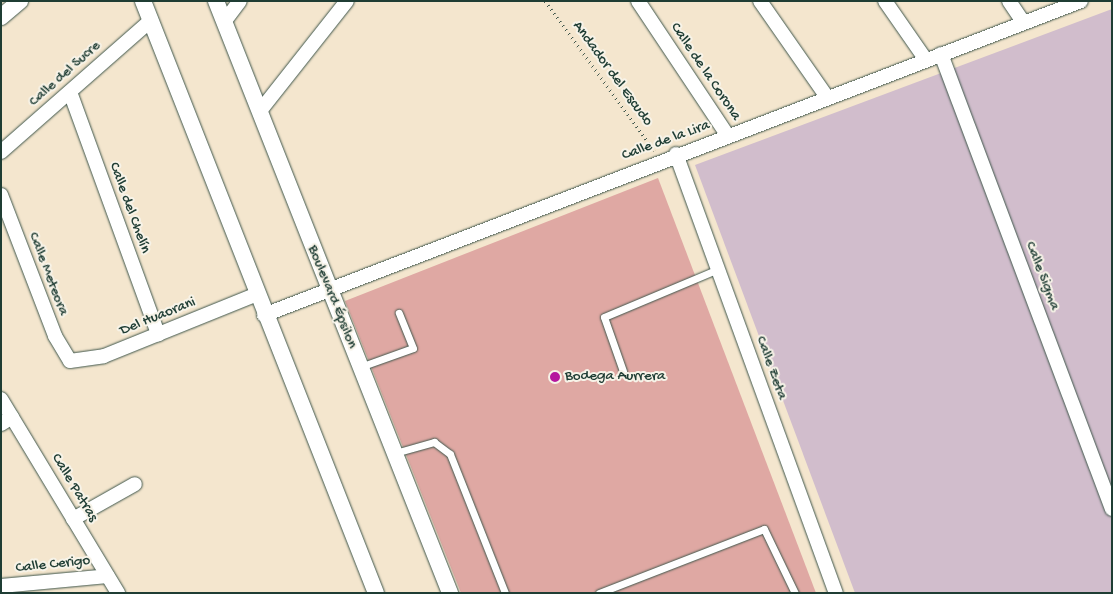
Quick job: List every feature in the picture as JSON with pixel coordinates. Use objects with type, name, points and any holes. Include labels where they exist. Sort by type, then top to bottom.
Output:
[{"type":"street","points":[[1,17],[20,1]]},
{"type":"street","points":[[143,1],[255,295],[376,593]]},
{"type":"street","name":"Boulevard Épsilon","points":[[216,1],[450,593]]},
{"type":"street","points":[[224,22],[240,1]]},
{"type":"street","points":[[260,111],[347,1]]},
{"type":"street","name":"Calle de la Corona","points":[[638,1],[728,136]]},
{"type":"street","points":[[760,1],[828,97]]},
{"type":"street","points":[[885,1],[926,60]]},
{"type":"street","points":[[1008,1],[1023,22]]},
{"type":"street","name":"Calle de la Lira","points":[[264,315],[328,288],[676,154],[728,136],[1081,1]]},
{"type":"street","name":"Calle del Sucre","points":[[1,152],[151,20]]},
{"type":"street","name":"Calle Sigma","points":[[941,54],[1112,509]]},
{"type":"street","name":"Calle del Chelín","points":[[70,92],[158,334]]},
{"type":"street","name":"Calle Zeta","points":[[676,154],[836,593]]},
{"type":"street","name":"Calle Meteora","points":[[1,195],[54,336],[70,361]]},
{"type":"street","name":"Del Huaorani","points":[[70,361],[104,356],[255,295]]},
{"type":"street","name":"Calle Patras","points":[[1,399],[7,420],[73,519],[118,593]]},
{"type":"street","points":[[73,519],[135,484]]},
{"type":"street","name":"Calle Cerigo","points":[[1,586],[108,576]]},
{"type":"lane","points":[[623,371],[604,317],[718,269]]},
{"type":"lane","points":[[360,368],[412,348],[399,312]]},
{"type":"lane","points":[[395,454],[434,442],[450,454],[505,593]]},
{"type":"lane","points":[[599,593],[764,529],[794,593]]},
{"type":"lane","points":[[620,584],[624,593]]},
{"type":"path","name":"Andador del Escudo","points":[[545,1],[661,160]]},
{"type":"shaded area","points":[[1112,9],[1112,593],[855,593],[695,165]]},
{"type":"building","name":"Bodega Aurrera","points":[[658,178],[816,593],[461,593],[345,301]]},
{"type":"place","name":"Bodega Aurrera","points":[[555,377]]}]
